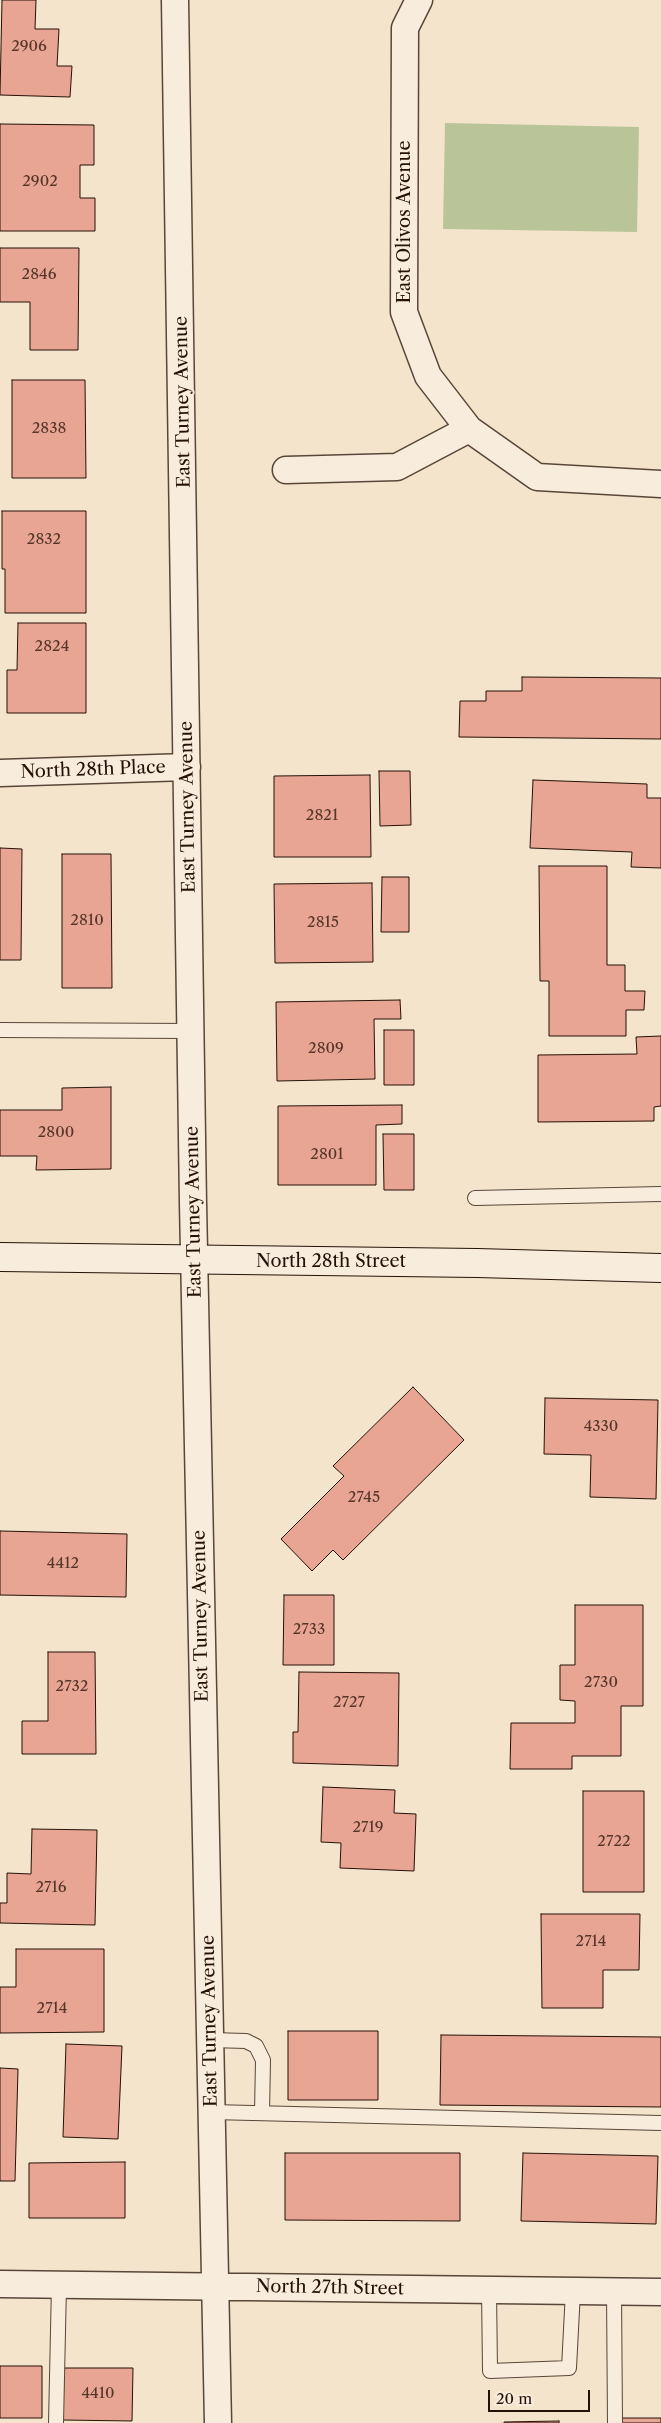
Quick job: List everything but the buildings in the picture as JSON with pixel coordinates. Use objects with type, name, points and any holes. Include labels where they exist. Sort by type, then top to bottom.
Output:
[{"type":"street","name":"East Turney Avenue","points":[[175,0],[180,208],[195,1261],[218,2423]]},
{"type":"street","name":"East Olivos Avenue","points":[[419,0],[405,28],[404,312],[428,376],[469,429],[537,477],[661,484]]},
{"type":"street","points":[[286,470],[397,467],[469,429]]},
{"type":"street","name":"North 28th Place","points":[[0,773],[187,767]]},
{"type":"street","name":"North 28th Street","points":[[0,1257],[661,1268]]},
{"type":"street","name":"North 27th Street","points":[[0,2284],[661,2292]]},
{"type":"lane","points":[[0,1030],[192,1031]]},
{"type":"lane","points":[[475,1198],[661,1194]]},
{"type":"lane","points":[[211,2040],[246,2041],[256,2046],[263,2060],[262,2113]]},
{"type":"lane","points":[[212,2112],[661,2123]]},
{"type":"lane","points":[[56,2423],[59,2285]]},
{"type":"lane","points":[[489,2290],[490,2371],[569,2368],[573,2291]]},
{"type":"lane","points":[[614,2292],[615,2423]]},
{"type":"green space","points":[[445,123],[639,127],[637,232],[443,229]]}]
